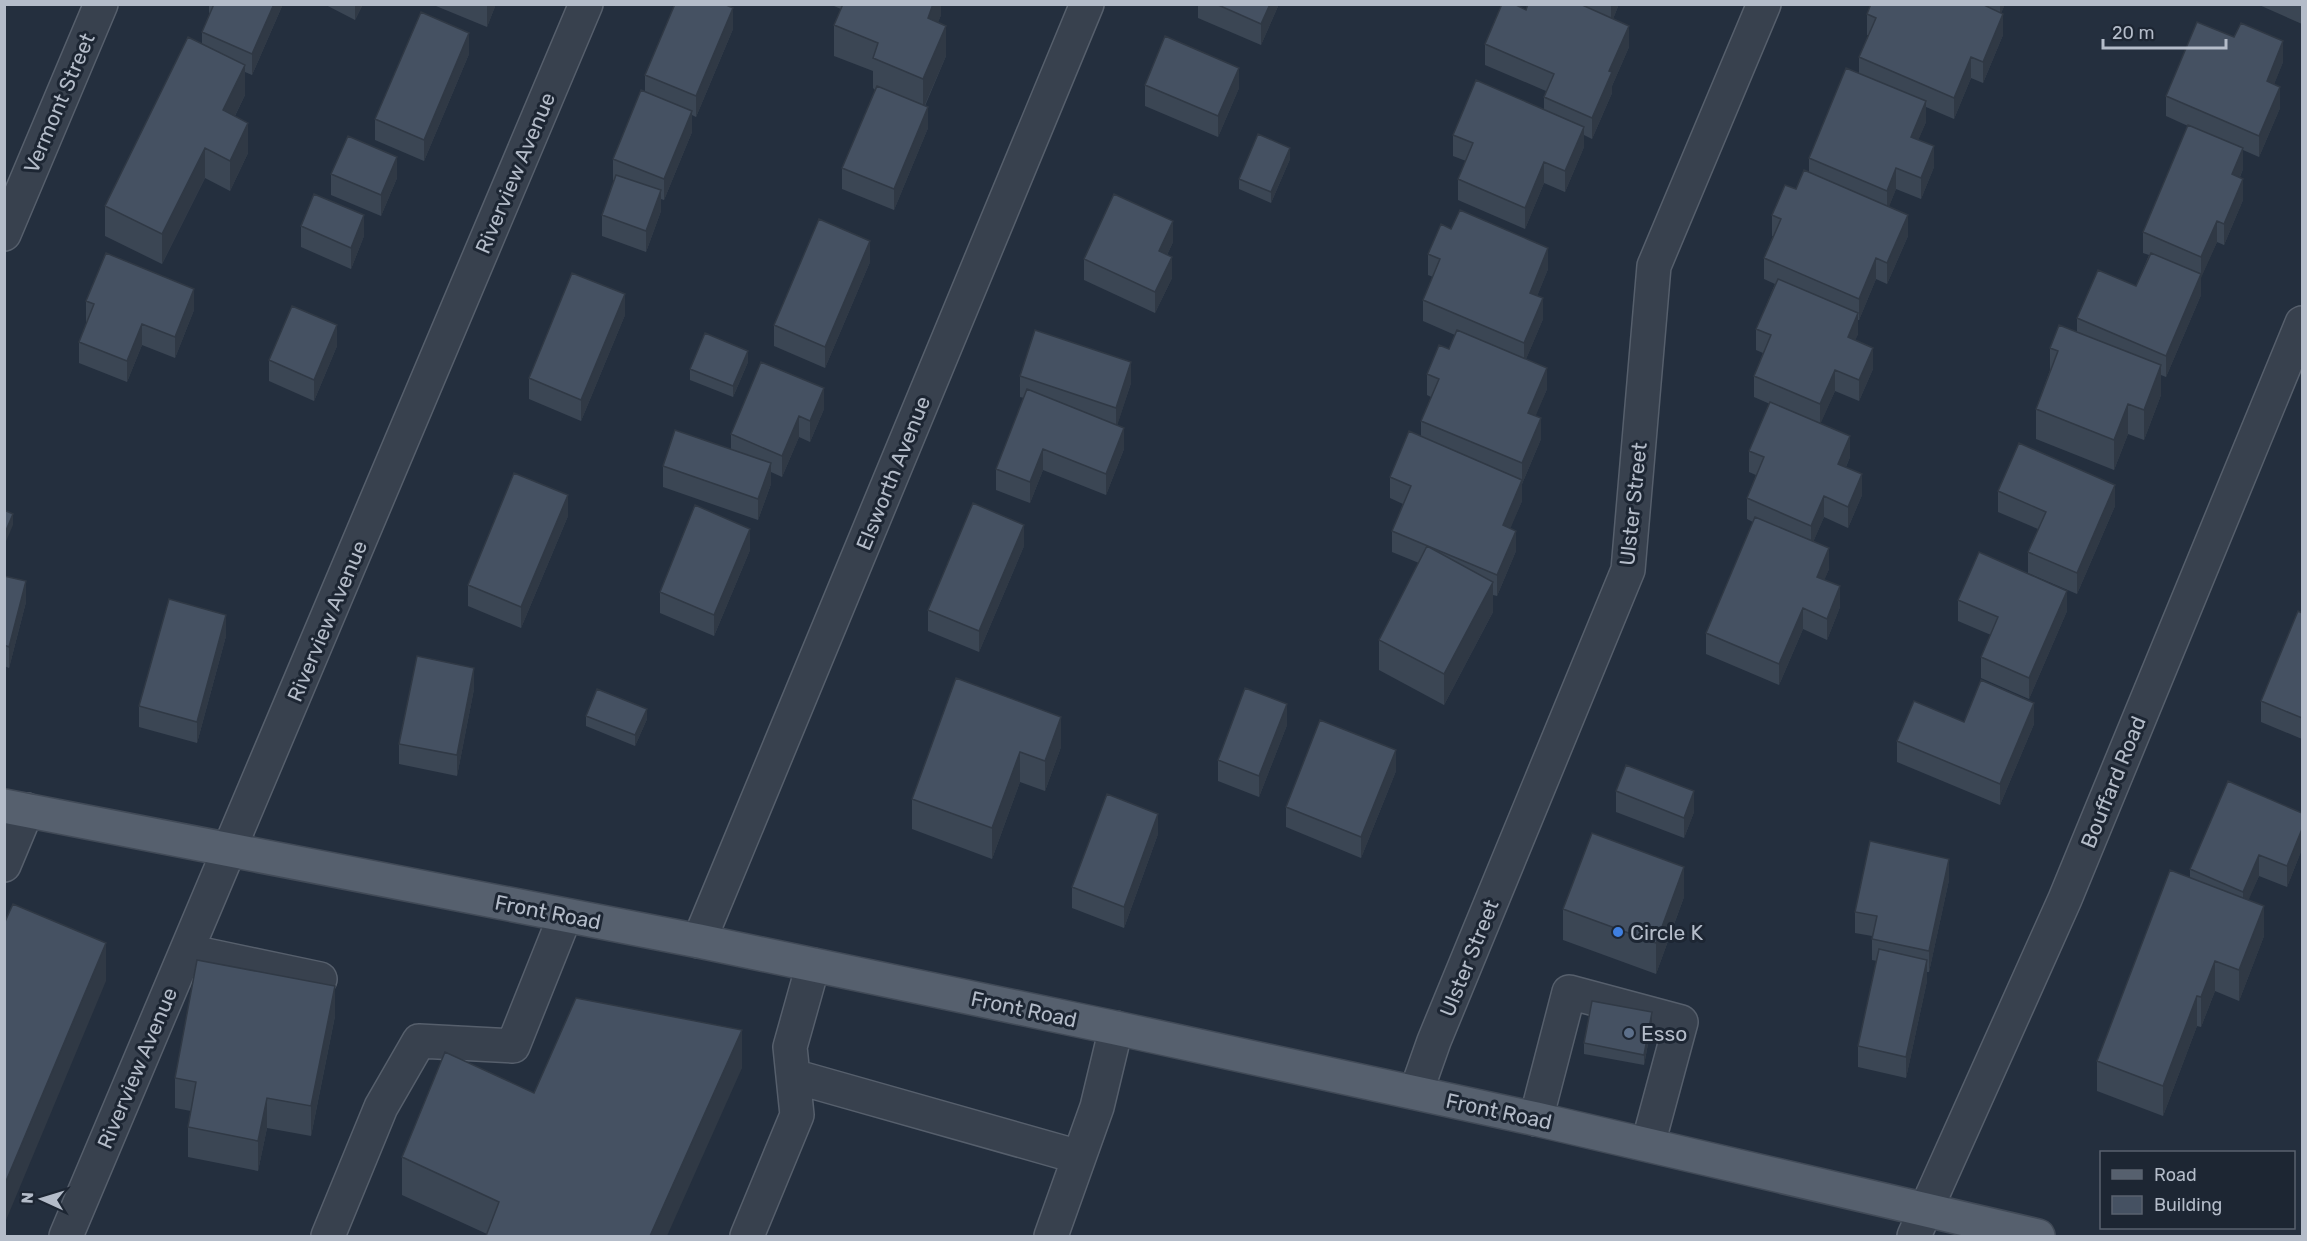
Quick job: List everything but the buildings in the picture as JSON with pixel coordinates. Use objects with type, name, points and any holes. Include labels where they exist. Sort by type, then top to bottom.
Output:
[{"type":"main road","name":"Front Road","points":[[16,808],[699,941],[1116,1028],[1648,1144],[1918,1223],[2038,1236]]},
{"type":"street","name":"Vermont Street","points":[[4,234],[100,4]]},
{"type":"street","name":"Riverview Avenue","points":[[66,1236],[586,4]]},
{"type":"street","name":"Elsworth Avenue","points":[[699,941],[1087,4]]},
{"type":"street","name":"Ulster Street","points":[[1416,1092],[1434,1041],[1628,570],[1654,266],[1764,4]]},
{"type":"street","name":"Bouffard Road","points":[[1918,1223],[2065,899],[2302,323]]},
{"type":"street","points":[[4,865],[16,808]]},
{"type":"street","points":[[328,1236],[381,1107],[419,1041],[513,1046],[565,916]]},
{"type":"street","points":[[187,951],[320,979]]},
{"type":"street","points":[[747,1236],[797,1115],[790,1047],[813,965]]},
{"type":"street","points":[[1536,1119],[1569,992],[1681,1022],[1648,1144]]},
{"type":"street","points":[[1051,1236],[1097,1107],[1116,1028]]},
{"type":"street","points":[[793,1076],[1079,1157]]},
{"type":"place","name":"Circle K","points":[[1618,932]]},
{"type":"place","name":"Esso","points":[[1629,1033]]}]
